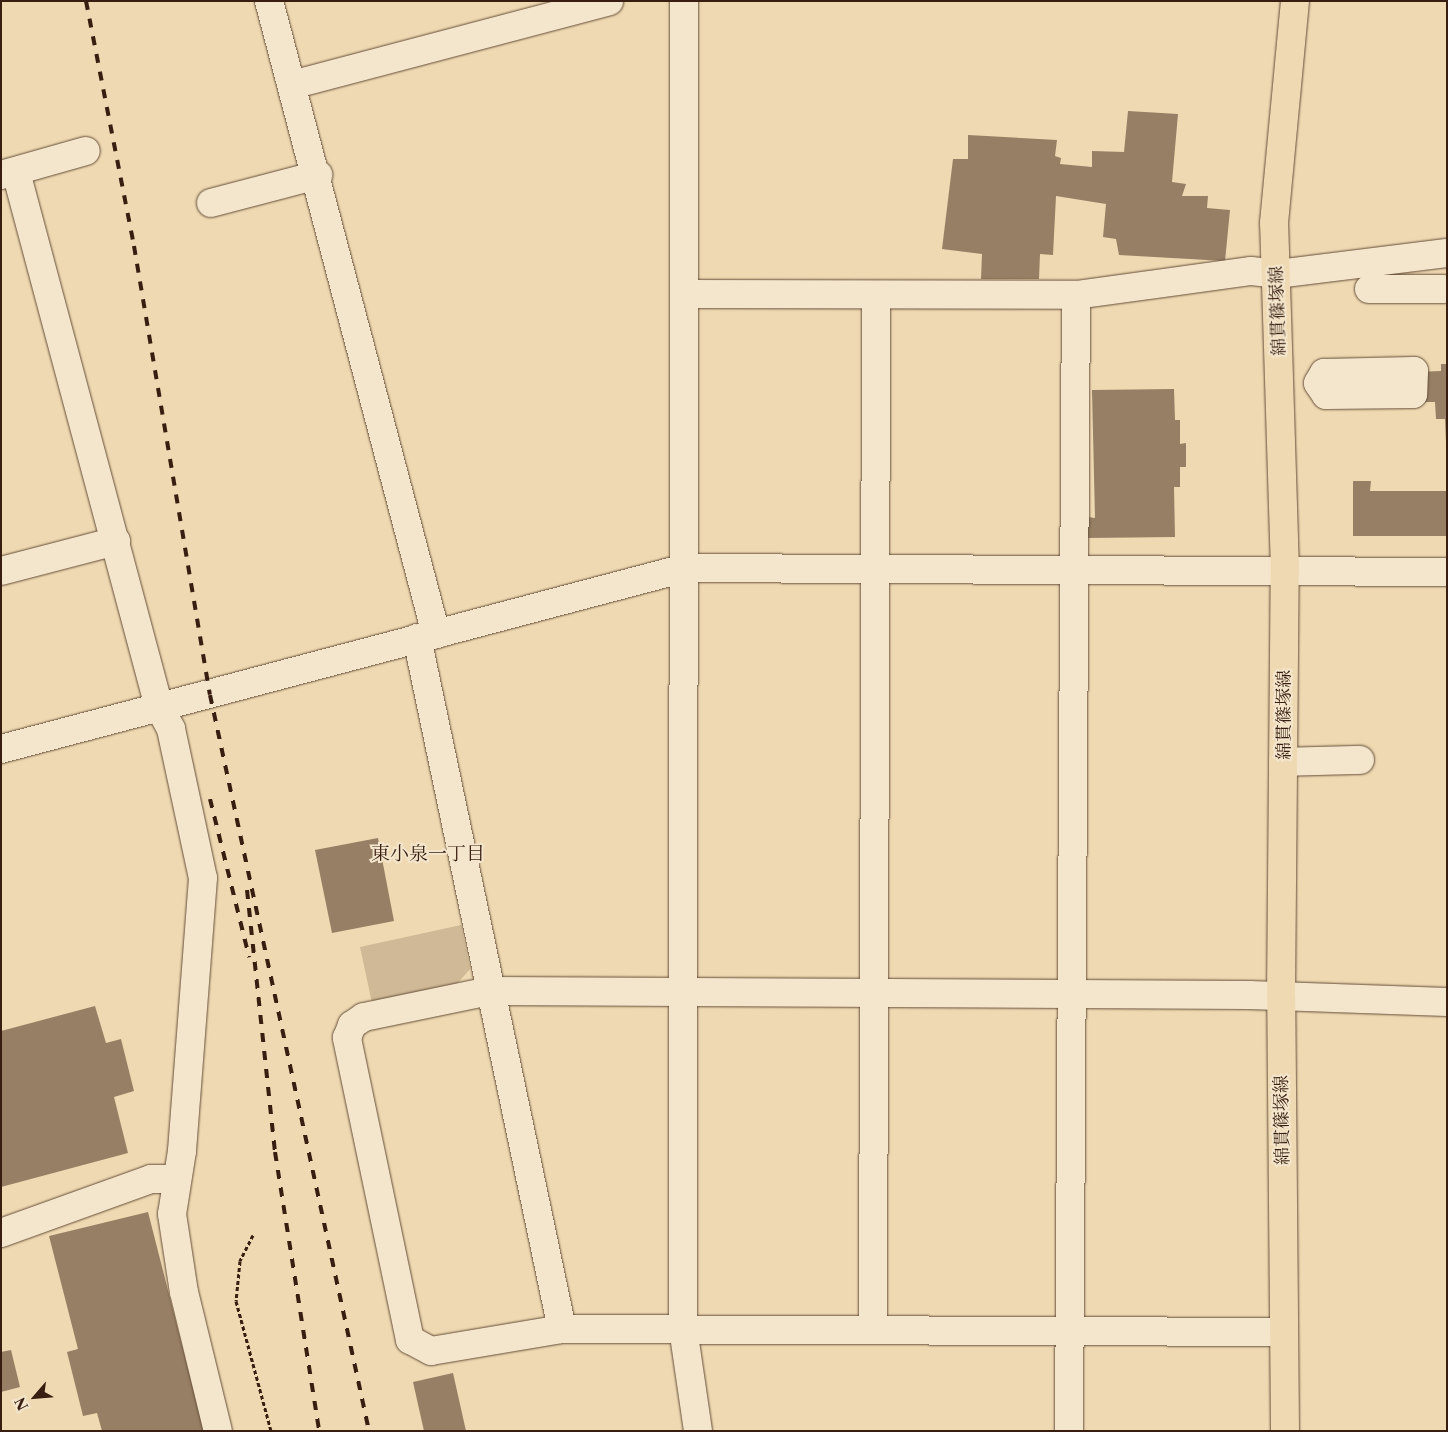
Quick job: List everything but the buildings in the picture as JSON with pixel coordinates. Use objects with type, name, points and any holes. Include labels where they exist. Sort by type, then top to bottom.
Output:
[{"type":"main road","name":"綿貫篠塚線","points":[[1285,1431],[1281,998],[1285,570],[1278,274],[1274,223],[1295,1]]},
{"type":"street","points":[[269,1],[318,175],[427,636],[490,991],[562,1329]]},
{"type":"street","points":[[292,85],[609,1]]},
{"type":"street","points":[[684,1],[683,1328],[698,1431]]},
{"type":"street","points":[[86,151],[8,173],[116,541],[160,707],[171,729],[203,878],[182,1151],[176,1178],[172,1214],[176,1251],[218,1431]]},
{"type":"street","points":[[211,203],[318,175]]},
{"type":"street","points":[[684,294],[876,296],[1076,295],[1251,271],[1278,274],[1447,253]]},
{"type":"street","points":[[1369,289],[1444,289]]},
{"type":"street","points":[[1069,1431],[1070,568],[1076,295]]},
{"type":"street","points":[[873,1329],[878,568],[876,296]]},
{"type":"street","points":[[1280,383],[1318,383]]},
{"type":"street","points":[[1,571],[116,541]]},
{"type":"street","points":[[1,749],[685,568],[1070,568],[1447,572]]},
{"type":"street","points":[[1283,762],[1360,760]]},
{"type":"street","points":[[1284,1332],[683,1328],[562,1329],[431,1351],[410,1340],[347,1038],[352,1024],[364,1017],[490,991],[876,994],[1069,998],[1281,998],[1447,1002]]},
{"type":"street","points":[[1,1234],[151,1179],[176,1178]]},
{"type":"path","points":[[253,1235],[240,1261],[236,1301],[271,1431]]},
{"type":"shaded area","points":[[461,925],[470,969],[457,984],[372,1003],[360,947]]},
{"type":"railway","points":[[86,1],[134,246],[210,695],[369,1431]]},
{"type":"railway","points":[[210,799],[249,957]]},
{"type":"railway","points":[[247,890],[275,1152],[319,1431]]},
{"type":"district","name":"東小泉一丁目","points":[[428,854]]}]
